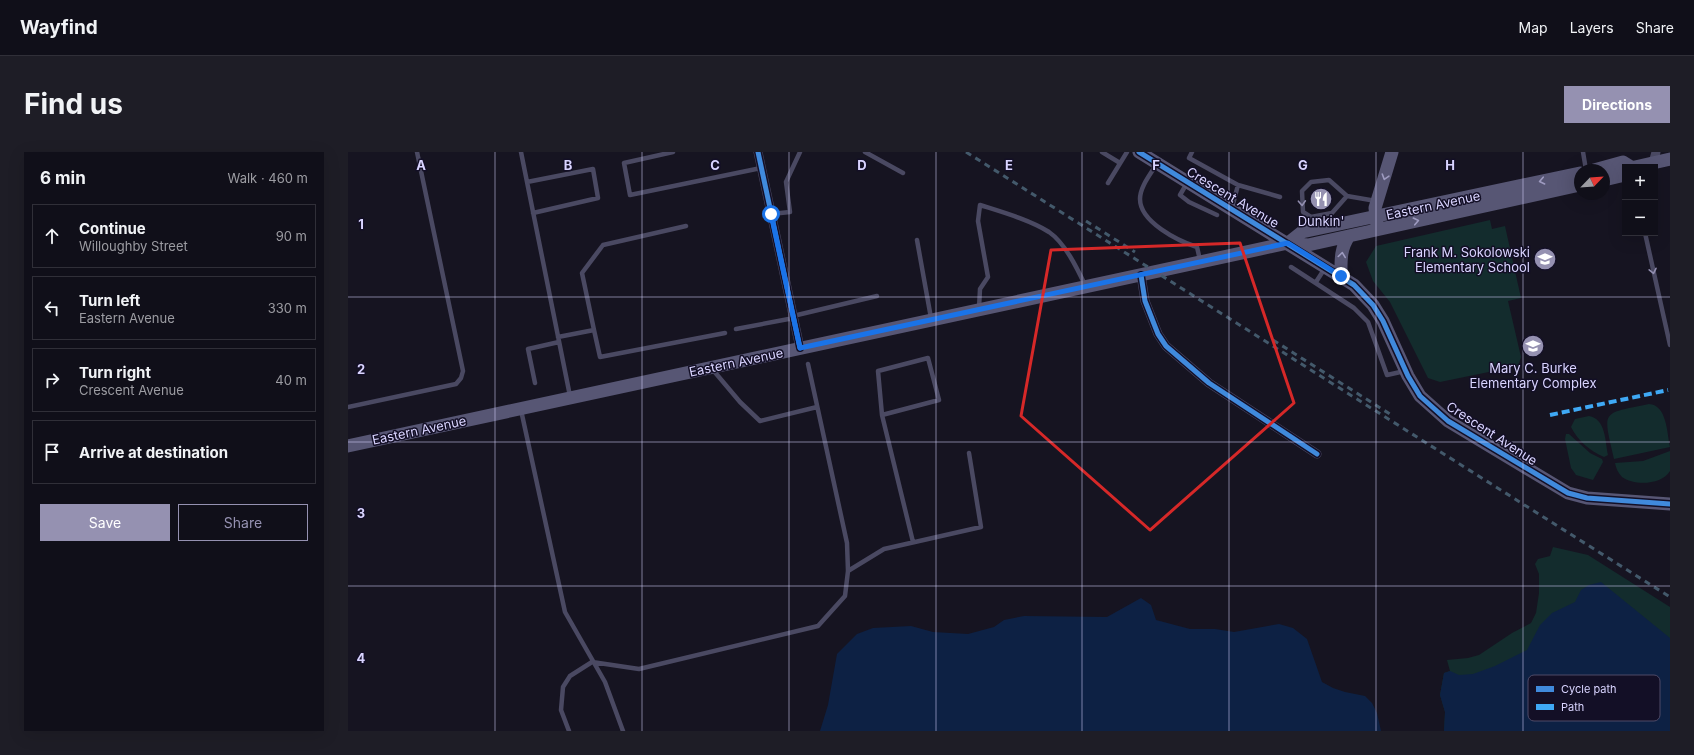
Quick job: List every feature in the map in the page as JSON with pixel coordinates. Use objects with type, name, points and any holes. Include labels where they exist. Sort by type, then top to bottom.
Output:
[{"type":"main road","name":"Crescent Avenue","points":[[1139,152],[1326,266],[1354,285],[1373,305],[1383,320],[1405,371],[1420,396],[1448,421],[1568,493],[1587,498],[1670,504]]},
{"type":"main road","points":[[1377,224],[1377,201],[1392,152]]},
{"type":"main road","points":[[1641,164],[1654,157],[1670,159]]},
{"type":"main road","points":[[1610,166],[1623,162],[1626,164]]},
{"type":"main road","name":"Eastern Avenue","points":[[348,446],[1288,243],[1308,245],[1349,236],[1377,224],[1574,175]]},
{"type":"main road","points":[[1610,179],[1622,176]]},
{"type":"main road","name":"Eastern Avenue","points":[[1288,243],[1302,232],[1334,219],[1377,224],[1574,186]]},
{"type":"main road","points":[[1341,276],[1341,257],[1344,244],[1349,236]]},
{"type":"street","points":[[758,152],[800,348]]},
{"type":"street","points":[[1141,275],[1145,301],[1158,334],[1166,346],[1208,383],[1317,454]]},
{"type":"lane","points":[[348,407],[456,384],[462,378],[463,371],[417,152]]},
{"type":"lane","points":[[521,152],[571,398]]},
{"type":"lane","points":[[673,152],[624,162],[630,195],[761,168]]},
{"type":"lane","points":[[771,214],[790,212],[786,182],[800,152]]},
{"type":"lane","points":[[865,152],[903,173]]},
{"type":"lane","points":[[1102,152],[1120,163]]},
{"type":"lane","points":[[1108,183],[1127,152]]},
{"type":"lane","points":[[1192,152],[1189,158],[1238,185],[1280,197]]},
{"type":"lane","points":[[1583,152],[1585,164]]},
{"type":"lane","points":[[1157,163],[1142,190],[1140,198],[1143,212],[1155,225],[1176,239],[1197,247],[1201,262]]},
{"type":"lane","points":[[527,182],[593,169],[598,198],[533,213]]},
{"type":"lane","points":[[1348,196],[1334,219],[1311,217],[1303,212],[1302,191],[1311,182],[1329,180],[1348,196],[1377,201]]},
{"type":"lane","points":[[1188,182],[1180,195],[1189,202],[1217,215]]},
{"type":"lane","points":[[1232,208],[1238,185]]},
{"type":"lane","points":[[979,310],[980,289],[988,276],[978,221],[980,205],[1010,215],[1050,233],[1074,260],[1085,287]]},
{"type":"lane","points":[[686,226],[603,245],[582,273],[600,357],[725,333]]},
{"type":"lane","points":[[1646,236],[1670,344]]},
{"type":"lane","points":[[917,240],[931,320]]},
{"type":"lane","points":[[1316,282],[1326,266]]},
{"type":"lane","points":[[1291,267],[1354,308],[1368,322],[1387,376],[1405,371]]},
{"type":"lane","points":[[736,330],[876,296]]},
{"type":"lane","points":[[535,383],[528,349],[594,330]]},
{"type":"lane","points":[[882,415],[940,400],[928,358],[878,371],[882,415],[913,542]]},
{"type":"lane","points":[[569,731],[561,710],[563,687],[570,676],[592,662],[639,669],[818,626],[845,596],[848,571],[847,542],[808,364]]},
{"type":"lane","points":[[711,368],[740,402],[760,421],[817,407]]},
{"type":"lane","points":[[521,409],[565,612],[592,662],[606,682],[623,731]]},
{"type":"lane","points":[[848,571],[884,549],[981,527],[969,453]]},
{"type":"highlighted area","points":[[1240,243],[1294,403],[1150,530],[1021,416],[1051,250]]},
{"type":"green space","points":[[1490,220],[1492,229],[1505,226],[1521,298],[1508,301],[1521,357],[1518,366],[1440,382],[1428,378],[1390,302],[1373,281],[1366,262],[1376,246]]},
{"type":"green space","points":[[1649,404],[1655,406],[1663,414],[1670,447],[1614,459],[1607,423],[1609,417],[1613,413],[1621,410]]},
{"type":"green space","points":[[1589,416],[1599,421],[1604,431],[1608,455],[1604,457],[1585,445],[1577,437],[1571,427],[1575,419]]},
{"type":"green space","points":[[1566,434],[1569,434],[1590,453],[1602,459],[1603,462],[1593,480],[1576,475],[1571,468],[1565,439]]},
{"type":"green space","points":[[1670,451],[1670,471],[1661,479],[1648,483],[1627,480],[1622,477],[1615,465],[1615,463],[1643,461]]},
{"type":"green space","points":[[1553,547],[1588,555],[1670,607],[1670,731],[1444,731],[1445,712],[1440,695],[1444,673],[1450,671],[1447,660],[1468,658],[1479,655],[1512,633],[1531,623],[1536,613],[1539,593],[1539,574],[1535,564],[1538,559],[1550,556]]},
{"type":"water","points":[[1601,582],[1670,638],[1670,731],[1444,731],[1445,712],[1440,695],[1444,673],[1450,671],[1459,675],[1473,674],[1495,666],[1527,650],[1540,625],[1552,613],[1575,602],[1581,590],[1589,585]]},
{"type":"water","points":[[1141,598],[1151,605],[1156,620],[1190,629],[1215,629],[1234,632],[1279,624],[1293,628],[1307,639],[1322,682],[1345,692],[1365,696],[1372,703],[1377,713],[1381,731],[820,731],[828,705],[837,654],[857,634],[873,628],[911,626],[933,632],[968,634],[994,627],[1004,620],[1024,616],[1107,617]]},
{"type":"railway","points":[[966,152],[1670,597]]},
{"type":"railway","points":[[1086,221],[1135,252]]},
{"type":"railway","points":[[1273,340],[1393,416]]},
{"type":"marked path","points":[[1550,415],[1668,390]]},
{"type":"cycle path","points":[[758,152],[800,348]]},
{"type":"cycle path","points":[[1139,152],[1354,285],[1373,305],[1383,321],[1408,376],[1420,396],[1448,421],[1568,493],[1587,498],[1670,504]]},
{"type":"cycle path","points":[[1141,275],[1145,301],[1158,334],[1166,346],[1209,383],[1317,454]]},
{"type":"place","name":"Dunkin'","points":[[1321,199]]},
{"type":"place","name":"Frank M. Sokolowski Elementary School","points":[[1545,259]]},
{"type":"place","name":"Mary C. Burke Elementary Complex","points":[[1533,346]]},
{"type":"route","points":[[771,214],[800,348],[1288,243],[1341,276]]}]
